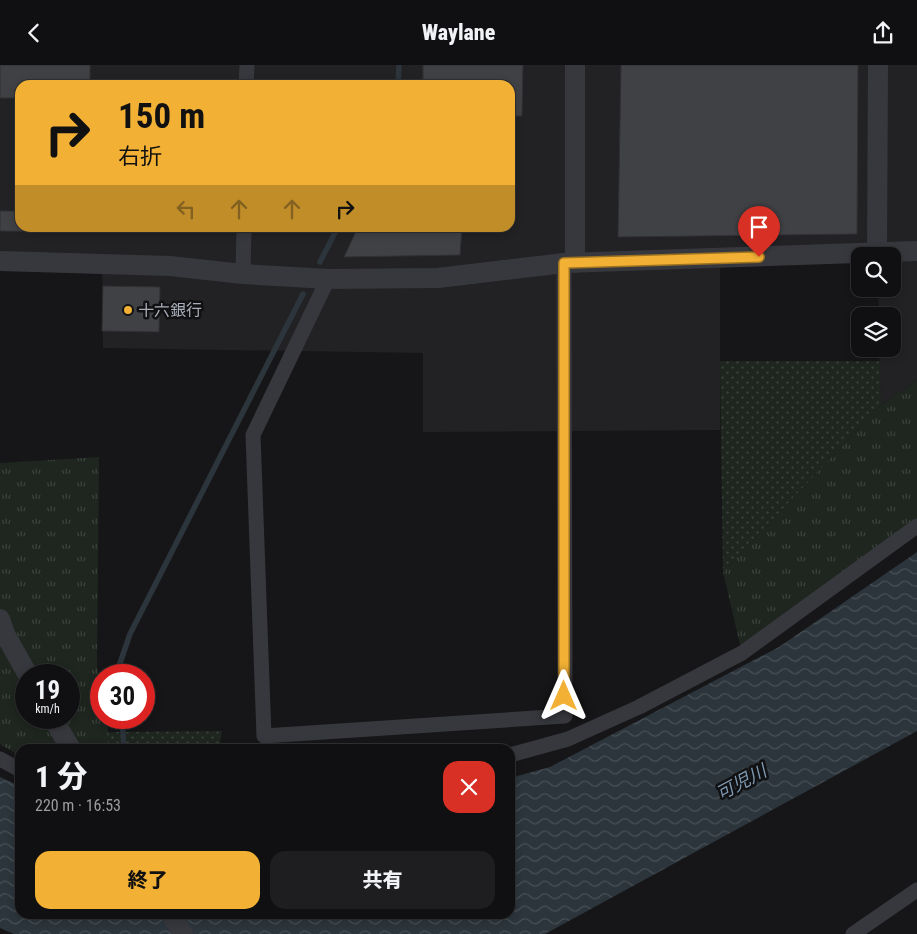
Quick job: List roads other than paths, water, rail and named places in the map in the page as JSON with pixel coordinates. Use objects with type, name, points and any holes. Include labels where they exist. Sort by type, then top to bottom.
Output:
[{"type":"street","points":[[246,80],[247,65]]},
{"type":"street","points":[[328,279],[253,435],[264,737],[564,716],[569,263],[575,65]]},
{"type":"street","points":[[877,247],[878,65]]},
{"type":"street","points":[[243,274],[244,232]]},
{"type":"street","points":[[901,252],[917,251]]},
{"type":"street","points":[[0,261],[170,266],[243,274],[328,279],[438,278],[569,263],[851,255]]},
{"type":"street","points":[[515,754],[568,739],[638,707],[742,653],[917,526]]},
{"type":"street","points":[[0,619],[6,636],[22,664]]},
{"type":"street","points":[[59,729],[68,744]]},
{"type":"street","points":[[0,759],[15,767]]},
{"type":"street","points":[[853,934],[917,890]]},
{"type":"street","points":[[174,919],[183,934]]},
{"type":"water","name":"可児川","points":[[917,552],[917,731],[545,934],[14,934],[0,928],[0,777],[15,784],[15,919],[515,919],[515,777],[550,767],[779,647]]},
{"type":"waterway","points":[[398,80],[399,65]]},
{"type":"waterway","points":[[320,262],[335,232]]},
{"type":"waterway","points":[[120,664],[130,634],[303,294]]},
{"type":"waterway","points":[[123,729],[124,744]]},
{"type":"place","name":"十六銀行","points":[[128,310]]}]
